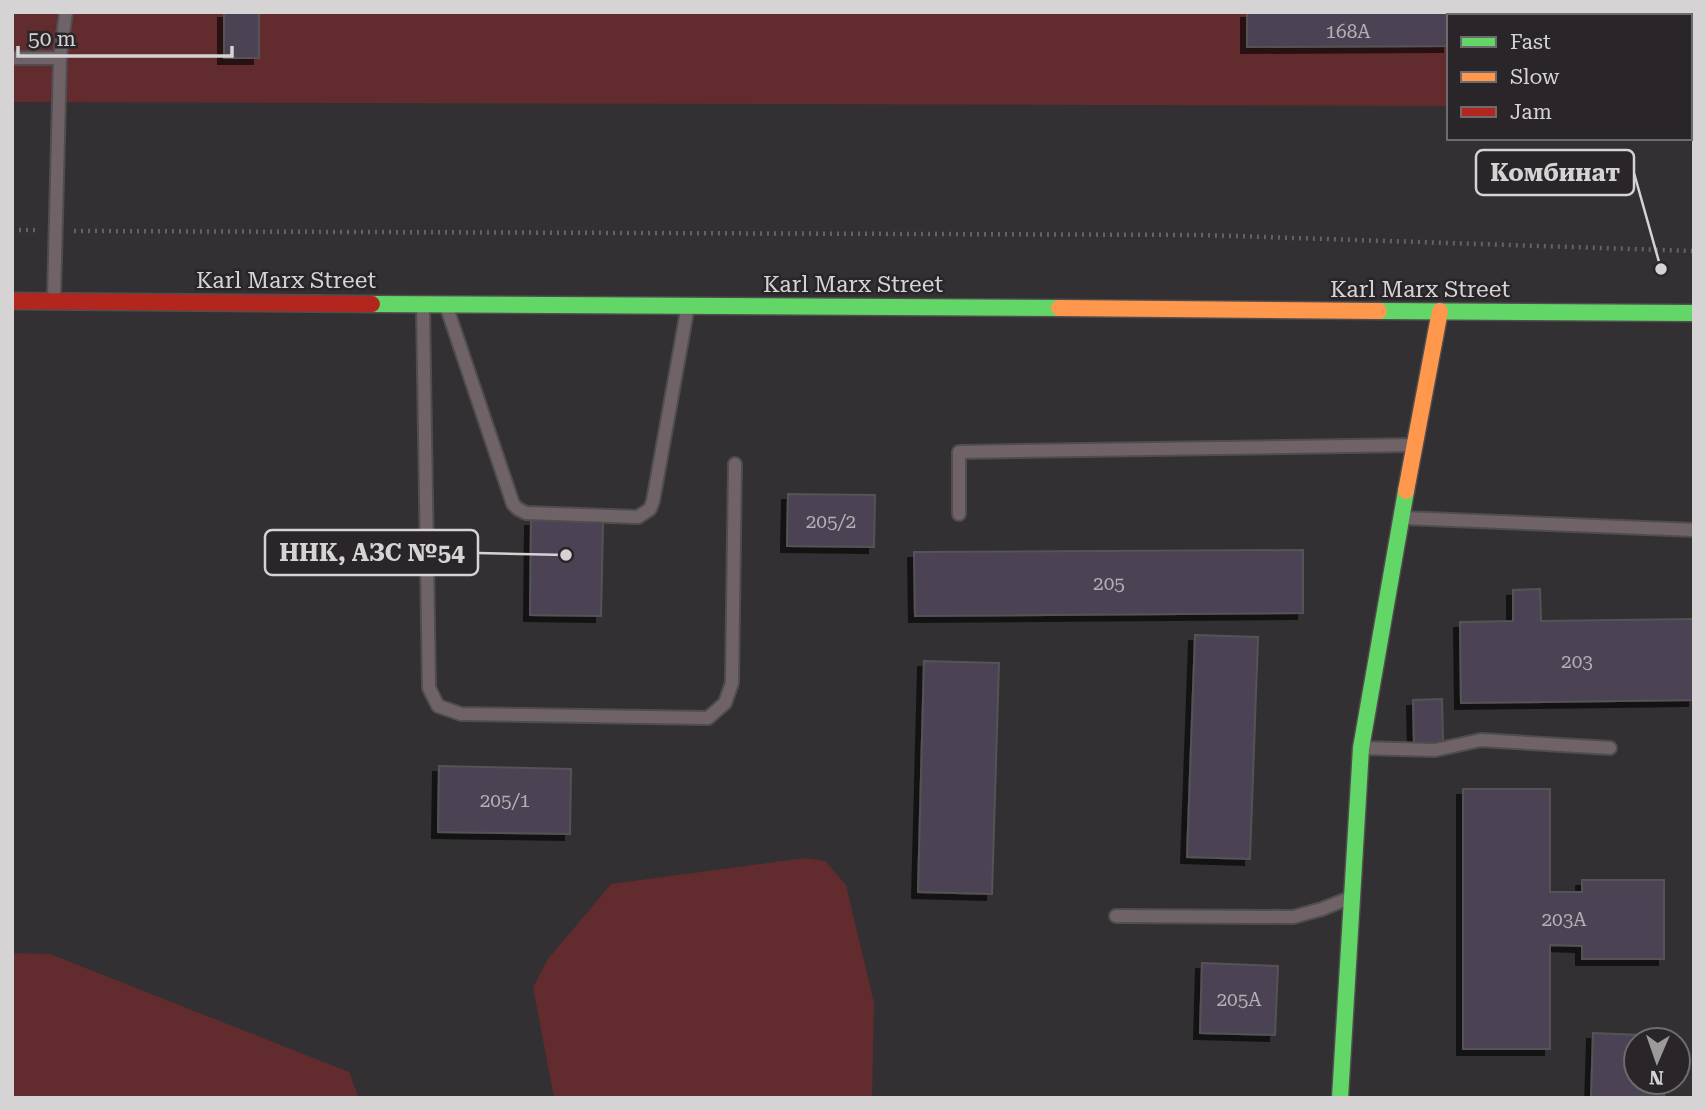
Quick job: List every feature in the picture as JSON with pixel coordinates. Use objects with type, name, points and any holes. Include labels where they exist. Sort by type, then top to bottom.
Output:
[{"type":"main road","name":"Karl Marx Street","points":[[12,301],[1694,313]]},
{"type":"main road","points":[[1340,1098],[1361,748],[1440,311]]},
{"type":"lane","points":[[54,301],[60,58],[66,12]]},
{"type":"lane","points":[[12,58],[60,58]]},
{"type":"lane","points":[[423,304],[429,688],[438,706],[461,714],[709,718],[725,703],[733,683],[735,464]]},
{"type":"lane","points":[[445,304],[513,503],[518,509],[526,513],[638,517],[650,509],[653,501],[688,306]]},
{"type":"lane","points":[[959,514],[959,452],[1415,445]]},
{"type":"lane","points":[[1401,518],[1694,530]]},
{"type":"lane","points":[[1361,748],[1435,750],[1481,740],[1610,748]]},
{"type":"lane","points":[[1116,916],[1293,918],[1351,898]]},
{"type":"path","points":[[56,231],[1203,235],[1694,251]]},
{"type":"shaded area","points":[[12,12],[1694,12],[1694,106],[1692,14],[1447,14],[1447,106],[12,102]]},
{"type":"shaded area","points":[[805,858],[825,861],[846,885],[874,1003],[872,1098],[554,1098],[533,987],[548,959],[611,884]]},
{"type":"shaded area","points":[[12,953],[50,954],[349,1072],[359,1098],[12,1098]]},
{"type":"building","points":[[224,12],[259,12],[259,58],[224,58]]},
{"type":"building","points":[[1247,12],[1513,12],[1447,14],[1447,46],[1247,47]]},
{"type":"building","points":[[788,494],[875,495],[874,547],[787,546]]},
{"type":"building","points":[[531,520],[603,522],[601,616],[530,615]]},
{"type":"building","points":[[1303,550],[1303,613],[915,616],[914,552]]},
{"type":"building","points":[[1540,589],[1541,621],[1694,619],[1694,700],[1461,703],[1460,622],[1513,621],[1513,590]]},
{"type":"building","points":[[1195,635],[1258,637],[1250,859],[1187,857]]},
{"type":"building","points":[[924,661],[999,663],[992,894],[918,892]]},
{"type":"building","points":[[1442,699],[1443,743],[1414,744],[1413,700]]},
{"type":"building","points":[[439,766],[571,769],[570,834],[438,832]]},
{"type":"building","points":[[1463,789],[1550,789],[1550,892],[1582,892],[1582,880],[1664,880],[1664,959],[1582,959],[1582,946],[1550,945],[1550,1049],[1463,1049]]},
{"type":"building","points":[[1202,963],[1278,966],[1275,1035],[1200,1033]]},
{"type":"building","points":[[1593,1033],[1622,1034],[1622,1096],[1664,1096],[1664,1098],[1591,1098]]},
{"type":"traffic: fast","points":[[372,304],[1059,308]]},
{"type":"traffic: fast","points":[[1379,311],[1694,313]]},
{"type":"traffic: fast","points":[[1340,1098],[1361,748],[1406,491]]},
{"type":"traffic: slow","points":[[1059,308],[1379,311]]},
{"type":"traffic: slow","points":[[1406,491],[1440,311]]},
{"type":"traffic: jam","points":[[12,301],[372,304]]},
{"type":"place","name":"Комбинат","points":[[1661,269]]},
{"type":"place","name":"ННК, АЗС №54","points":[[566,555]]}]
